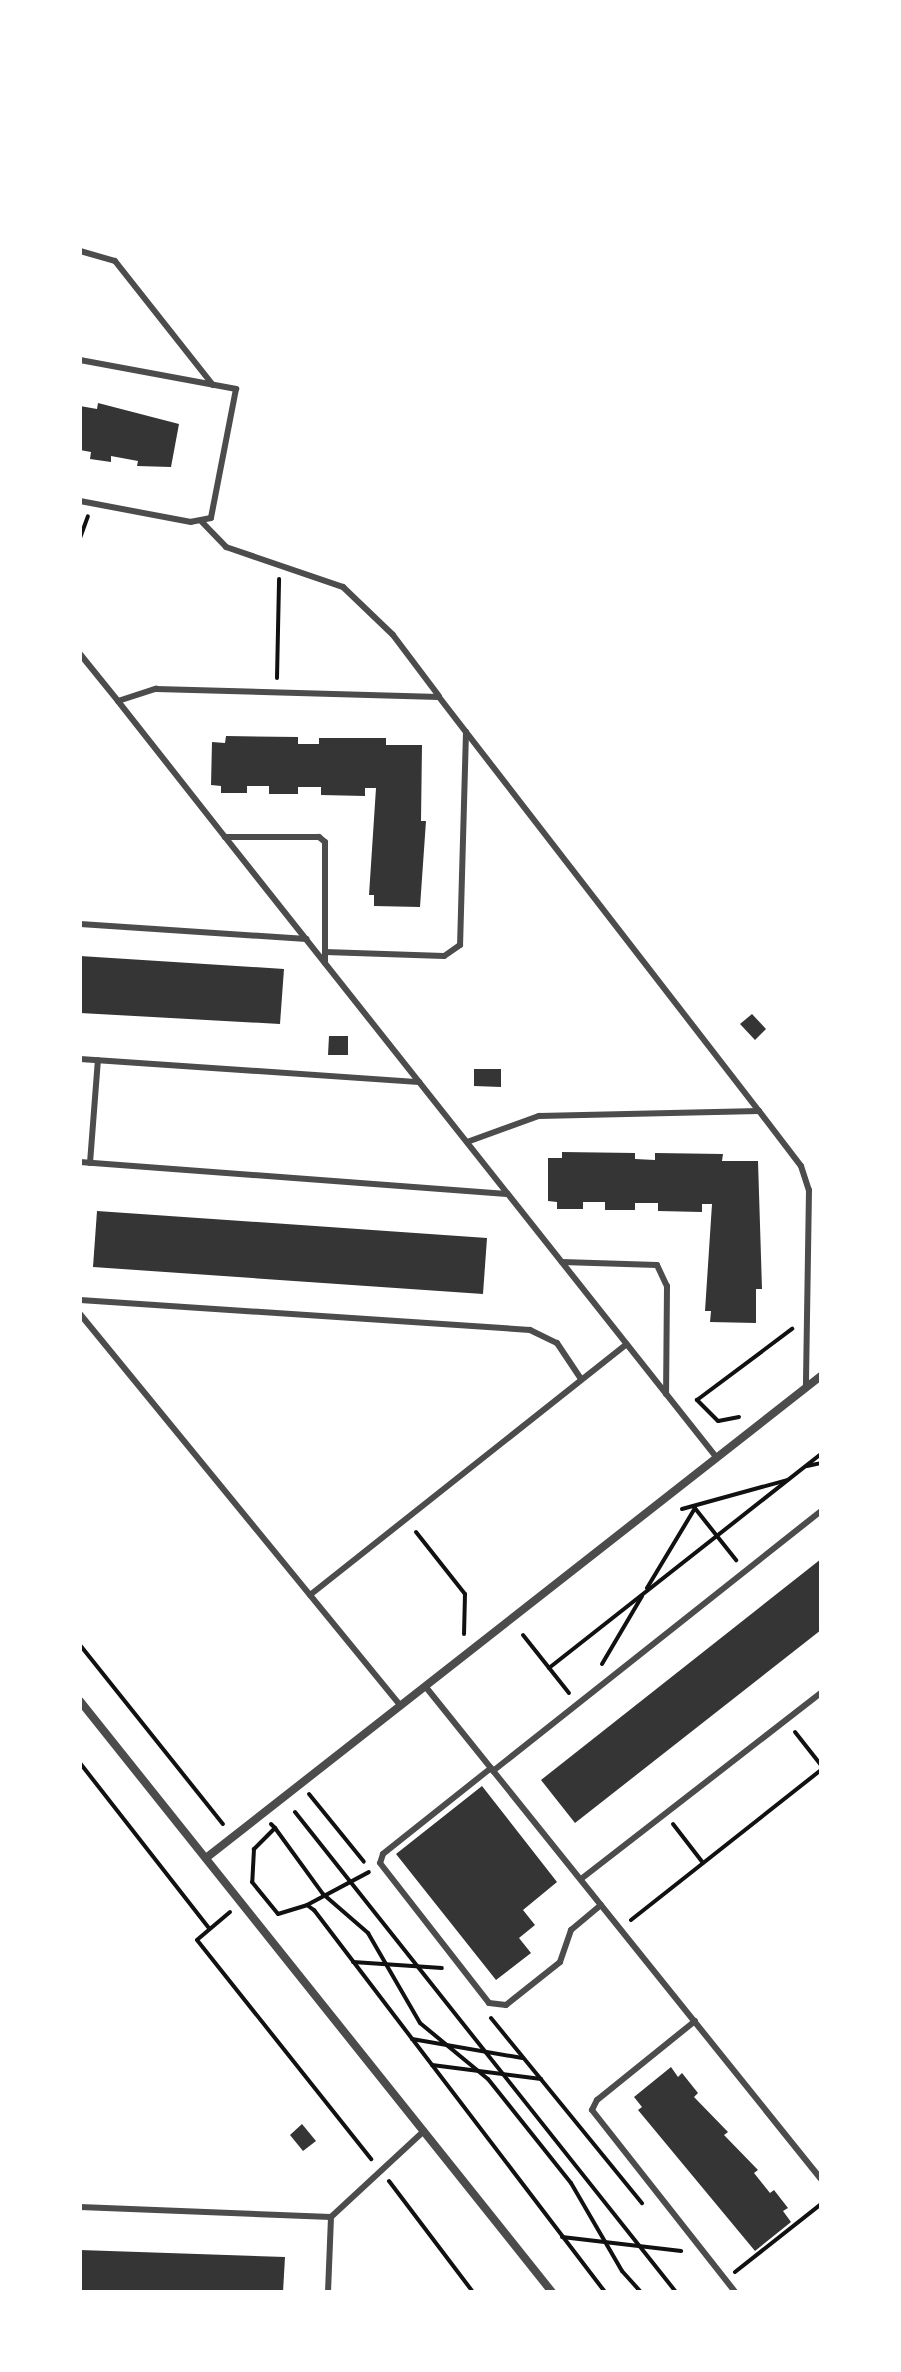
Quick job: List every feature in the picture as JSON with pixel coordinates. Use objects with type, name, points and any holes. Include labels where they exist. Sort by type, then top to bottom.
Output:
[{"type":"street","points":[[206,1858],[821,1376]]},
{"type":"street","points":[[80,1701],[552,2292]]},
{"type":"lane","points":[[80,251],[115,261],[213,385]]},
{"type":"lane","points":[[80,360],[236,389],[215,509],[202,522]]},
{"type":"lane","points":[[80,501],[202,522],[226,547],[343,587],[393,635],[759,1111],[806,1177],[806,1388]]},
{"type":"lane","points":[[80,654],[717,1458]]},
{"type":"lane","points":[[118,701],[156,689],[439,697]]},
{"type":"lane","points":[[325,952],[444,956],[460,945],[466,732]]},
{"type":"lane","points":[[225,837],[319,837],[325,842],[325,963]]},
{"type":"lane","points":[[80,924],[307,939]]},
{"type":"lane","points":[[80,1059],[419,1082]]},
{"type":"lane","points":[[90,1163],[98,1060]]},
{"type":"lane","points":[[467,1142],[539,1116],[759,1111]]},
{"type":"lane","points":[[80,1162],[508,1194]]},
{"type":"lane","points":[[562,1262],[657,1265],[667,1286],[666,1394]]},
{"type":"lane","points":[[80,1300],[530,1330],[557,1343],[581,1379]]},
{"type":"lane","points":[[80,1314],[400,1705]]},
{"type":"lane","points":[[310,1595],[627,1344]]},
{"type":"lane","points":[[601,1905],[575,1926],[560,1962],[506,2005],[489,2003],[380,1863],[383,1854],[821,1511]]},
{"type":"lane","points":[[425,1686],[821,2179]]},
{"type":"lane","points":[[581,1879],[821,1693]]},
{"type":"lane","points":[[695,2021],[597,2100],[592,2110],[735,2292]]},
{"type":"lane","points":[[80,2207],[331,2217],[424,2131]]},
{"type":"lane","points":[[328,2292],[331,2217]]},
{"type":"path","points":[[277,692],[279,565]]},
{"type":"path","points":[[748,1410],[736,1419],[718,1421],[697,1400],[807,1318]]},
{"type":"path","points":[[549,1668],[821,1454]]},
{"type":"path","points":[[804,1467],[821,1463]]},
{"type":"path","points":[[682,1509],[789,1479]]},
{"type":"path","points":[[693,1505],[745,1571]]},
{"type":"path","points":[[600,1667],[693,1505]]},
{"type":"path","points":[[406,1518],[465,1594],[463,1656]]},
{"type":"path","points":[[523,1635],[578,1704]]},
{"type":"path","points":[[80,1645],[233,1836]]},
{"type":"path","points":[[620,1929],[821,1767],[786,1720]]},
{"type":"path","points":[[80,1763],[209,1929]]},
{"type":"path","points":[[300,1783],[381,1883]]},
{"type":"path","points":[[295,1812],[676,2292]]},
{"type":"path","points":[[262,1813],[326,1897],[368,1933],[405,2003],[446,2045],[478,2071],[571,2183],[605,2242],[641,2292]]},
{"type":"path","points":[[665,1814],[703,1863]]},
{"type":"path","points":[[275,1828],[254,1849],[252,1882],[278,1914],[353,1885],[371,1871]]},
{"type":"path","points":[[307,1905],[605,2292]]},
{"type":"path","points":[[235,1908],[197,1940],[473,2292]]},
{"type":"path","points":[[353,1962],[451,1969],[441,1956]]},
{"type":"path","points":[[488,2013],[651,2214]]},
{"type":"path","points":[[411,2039],[524,2058]]},
{"type":"path","points":[[432,2065],[542,2079]]},
{"type":"path","points":[[725,2280],[821,2204]]},
{"type":"path","points":[[562,2237],[681,2251]]},
{"type":"path","points":[[671,2239],[690,2261]]},
{"type":"building","points":[[98,403],[179,424],[171,467],[137,466],[138,461],[111,456],[111,462],[90,459],[91,452],[80,450],[80,406],[97,409]]},
{"type":"building","points":[[226,736],[298,737],[298,744],[319,744],[319,738],[386,738],[386,745],[422,745],[421,821],[426,821],[420,907],[374,906],[374,895],[369,895],[376,788],[365,788],[365,796],[321,795],[321,787],[298,787],[298,794],[269,794],[269,786],[247,786],[247,793],[221,793],[221,786],[211,785],[212,742],[225,743]]},
{"type":"building","points":[[80,956],[284,969],[280,1024],[80,1013]]},
{"type":"building","points":[[752,1014],[766,1029],[755,1040],[740,1024]]},
{"type":"building","points":[[329,1036],[348,1036],[348,1055],[328,1055]]},
{"type":"building","points":[[474,1069],[501,1069],[501,1087],[474,1086]]},
{"type":"building","points":[[562,1152],[635,1153],[635,1159],[655,1160],[655,1153],[723,1154],[722,1161],[758,1161],[762,1289],[756,1289],[756,1323],[710,1322],[711,1311],[705,1311],[712,1204],[702,1204],[702,1212],[658,1211],[658,1203],[635,1203],[635,1210],[605,1210],[605,1202],[583,1202],[583,1209],[557,1209],[557,1202],[548,1201],[548,1158],[562,1158]]},
{"type":"building","points":[[97,1211],[487,1238],[483,1294],[93,1267]]},
{"type":"building","points":[[821,1559],[821,1630],[575,1823],[541,1780]]},
{"type":"building","points":[[482,1786],[557,1882],[523,1910],[535,1925],[519,1938],[531,1953],[496,1980],[396,1854]]},
{"type":"building","points":[[671,2067],[678,2077],[682,2073],[698,2093],[694,2097],[728,2132],[724,2135],[758,2170],[754,2173],[770,2193],[774,2190],[788,2208],[783,2211],[791,2222],[755,2251],[638,2110],[642,2107],[634,2097]]},
{"type":"building","points":[[302,2124],[316,2141],[303,2151],[290,2135]]},
{"type":"building","points":[[80,2250],[285,2257],[283,2292],[80,2292]]}]
